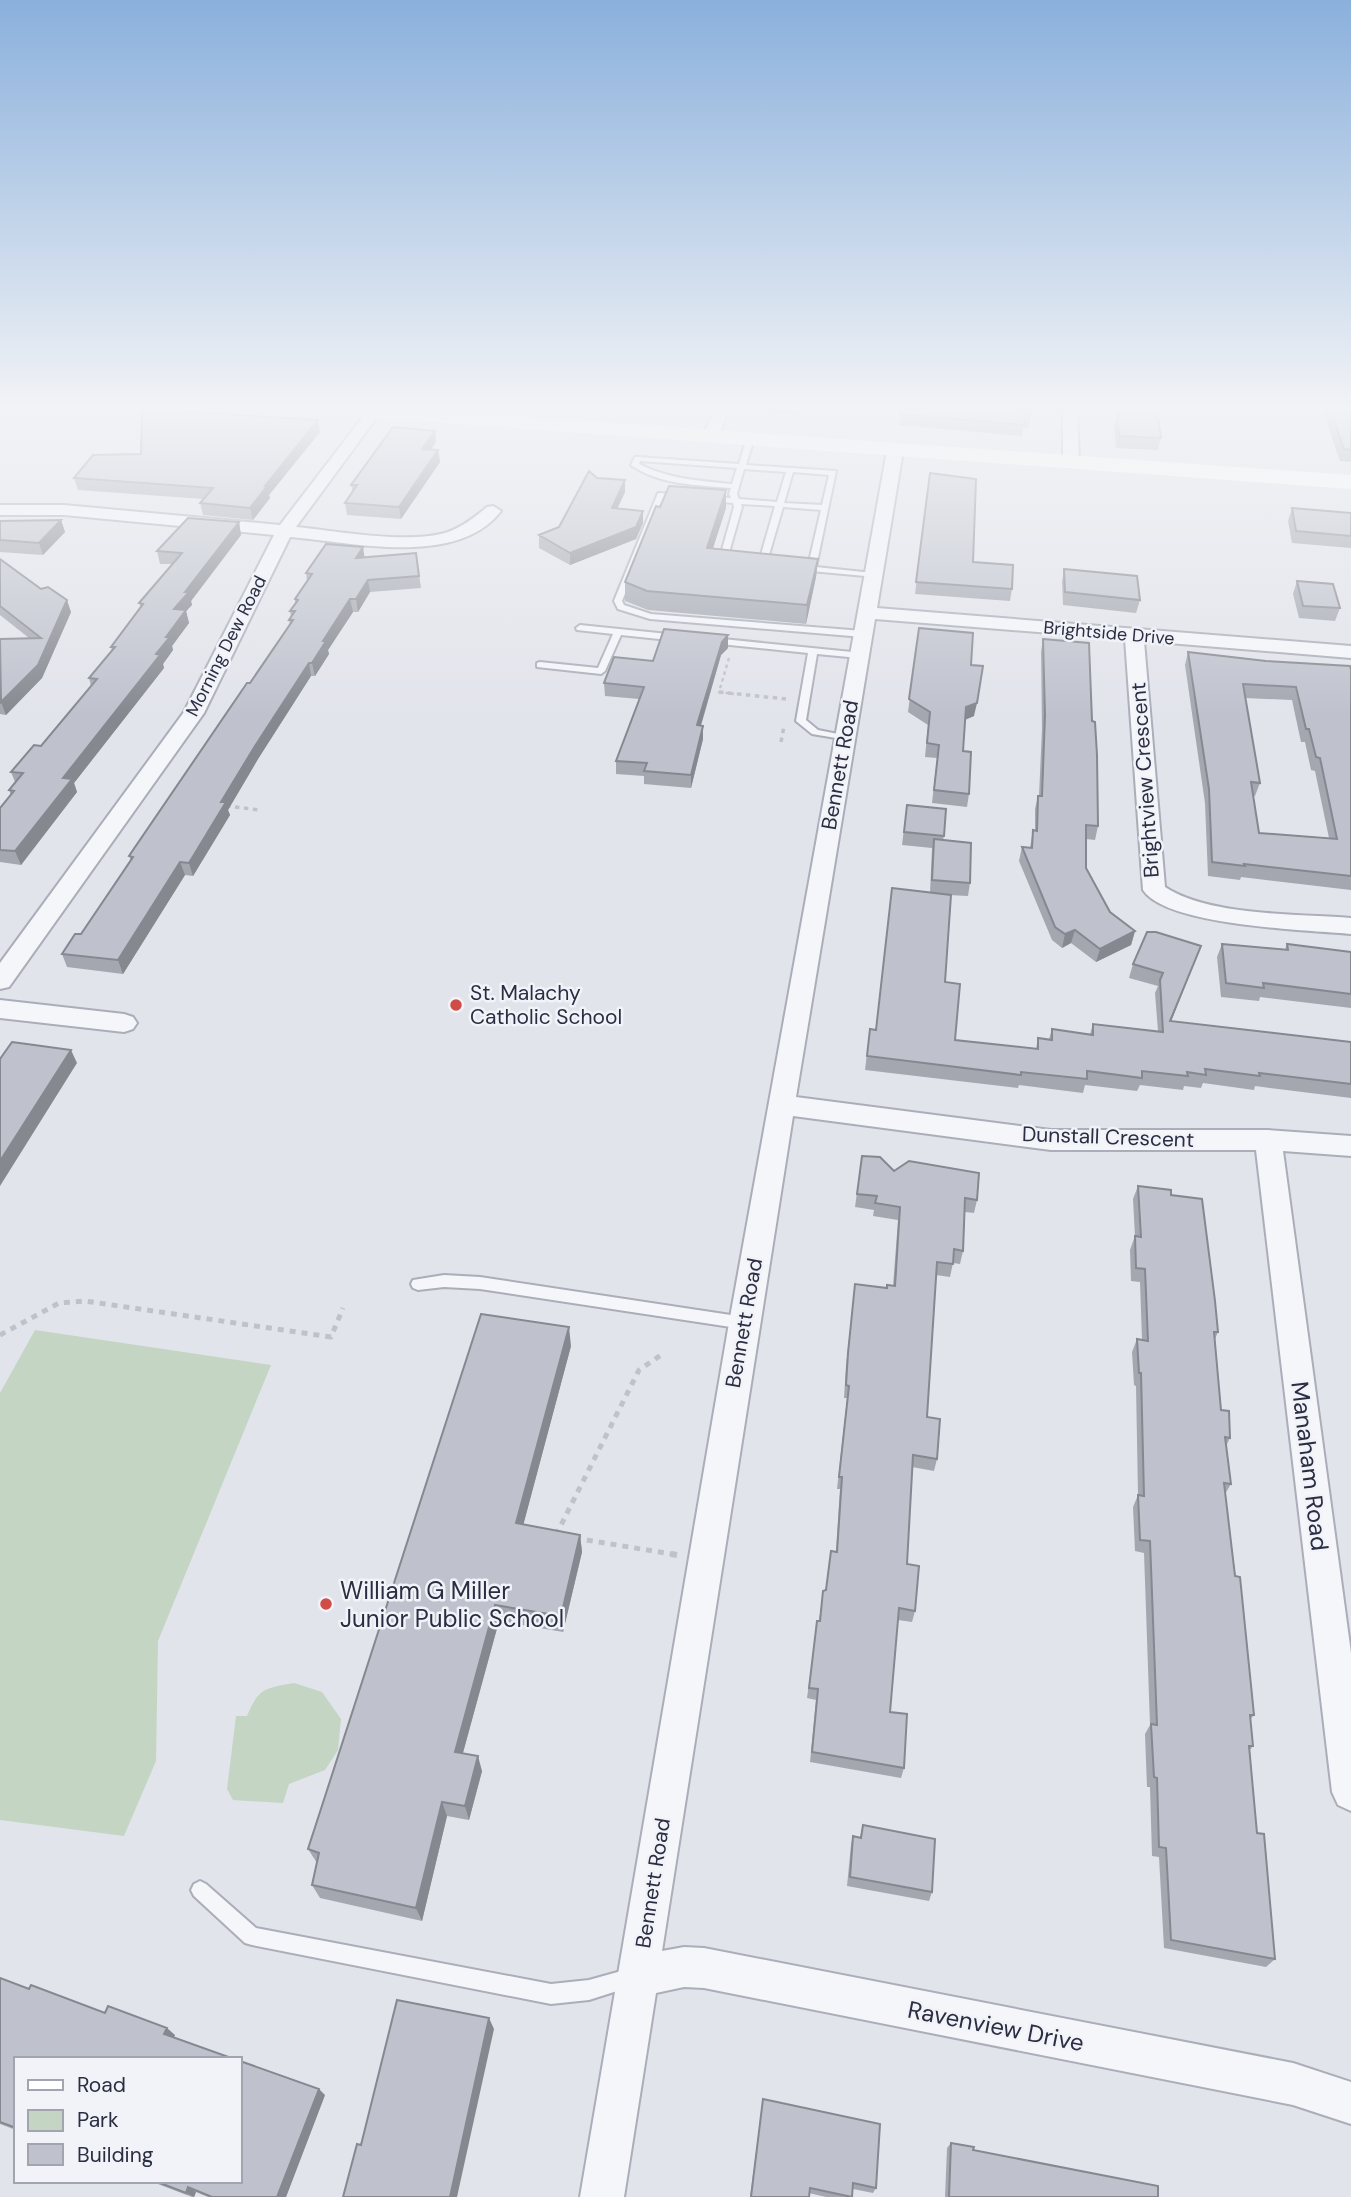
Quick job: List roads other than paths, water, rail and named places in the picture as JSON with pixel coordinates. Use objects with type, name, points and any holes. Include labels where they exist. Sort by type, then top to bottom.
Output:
[{"type":"street","points":[[81,512],[402,542],[441,541],[475,527],[493,512]]},
{"type":"street","name":"Morning Dew Road","points":[[0,981],[194,713],[285,530],[299,512]]},
{"type":"street","name":"Bennett Road","points":[[602,2197],[744,1323],[884,512]]},
{"type":"street","name":"Brightside Drive","points":[[863,634],[1134,635],[1351,652]]},
{"type":"street","name":"Brightview Crescent","points":[[1134,635],[1154,890],[1162,899],[1198,910],[1351,926]]},
{"type":"street","points":[[0,1009],[124,1023]]},
{"type":"street","name":"Dunstall Crescent","points":[[782,1105],[1051,1140],[1268,1140],[1351,1146]]},
{"type":"street","name":"Manaham Road","points":[[1268,1140],[1351,1792]]},
{"type":"street","name":"Ravenview Drive","points":[[638,1976],[684,1967],[704,1968],[1293,2084],[1351,2103]]},
{"type":"lane","points":[[654,512],[618,601],[621,607],[650,617],[863,634]]},
{"type":"lane","points":[[737,512],[724,556],[733,562],[774,566]]},
{"type":"lane","points":[[752,564],[776,512]]},
{"type":"lane","points":[[811,569],[824,512]]},
{"type":"lane","points":[[799,568],[873,575]]},
{"type":"lane","points":[[580,628],[694,640]]},
{"type":"lane","points":[[540,665],[601,671],[618,632]]},
{"type":"lane","points":[[707,641],[813,651],[863,634]]},
{"type":"lane","points":[[813,651],[801,721],[815,732],[845,738]]},
{"type":"lane","points":[[418,1284],[480,1283],[744,1323]]},
{"type":"lane","points":[[200,1889],[252,1936],[551,1994],[589,1990],[638,1976]]},
{"type":"place","name":"St. Malachy Catholic School","points":[[456,1005]]},
{"type":"place","name":"William G Miller Junior Public School","points":[[326,1604]]}]
